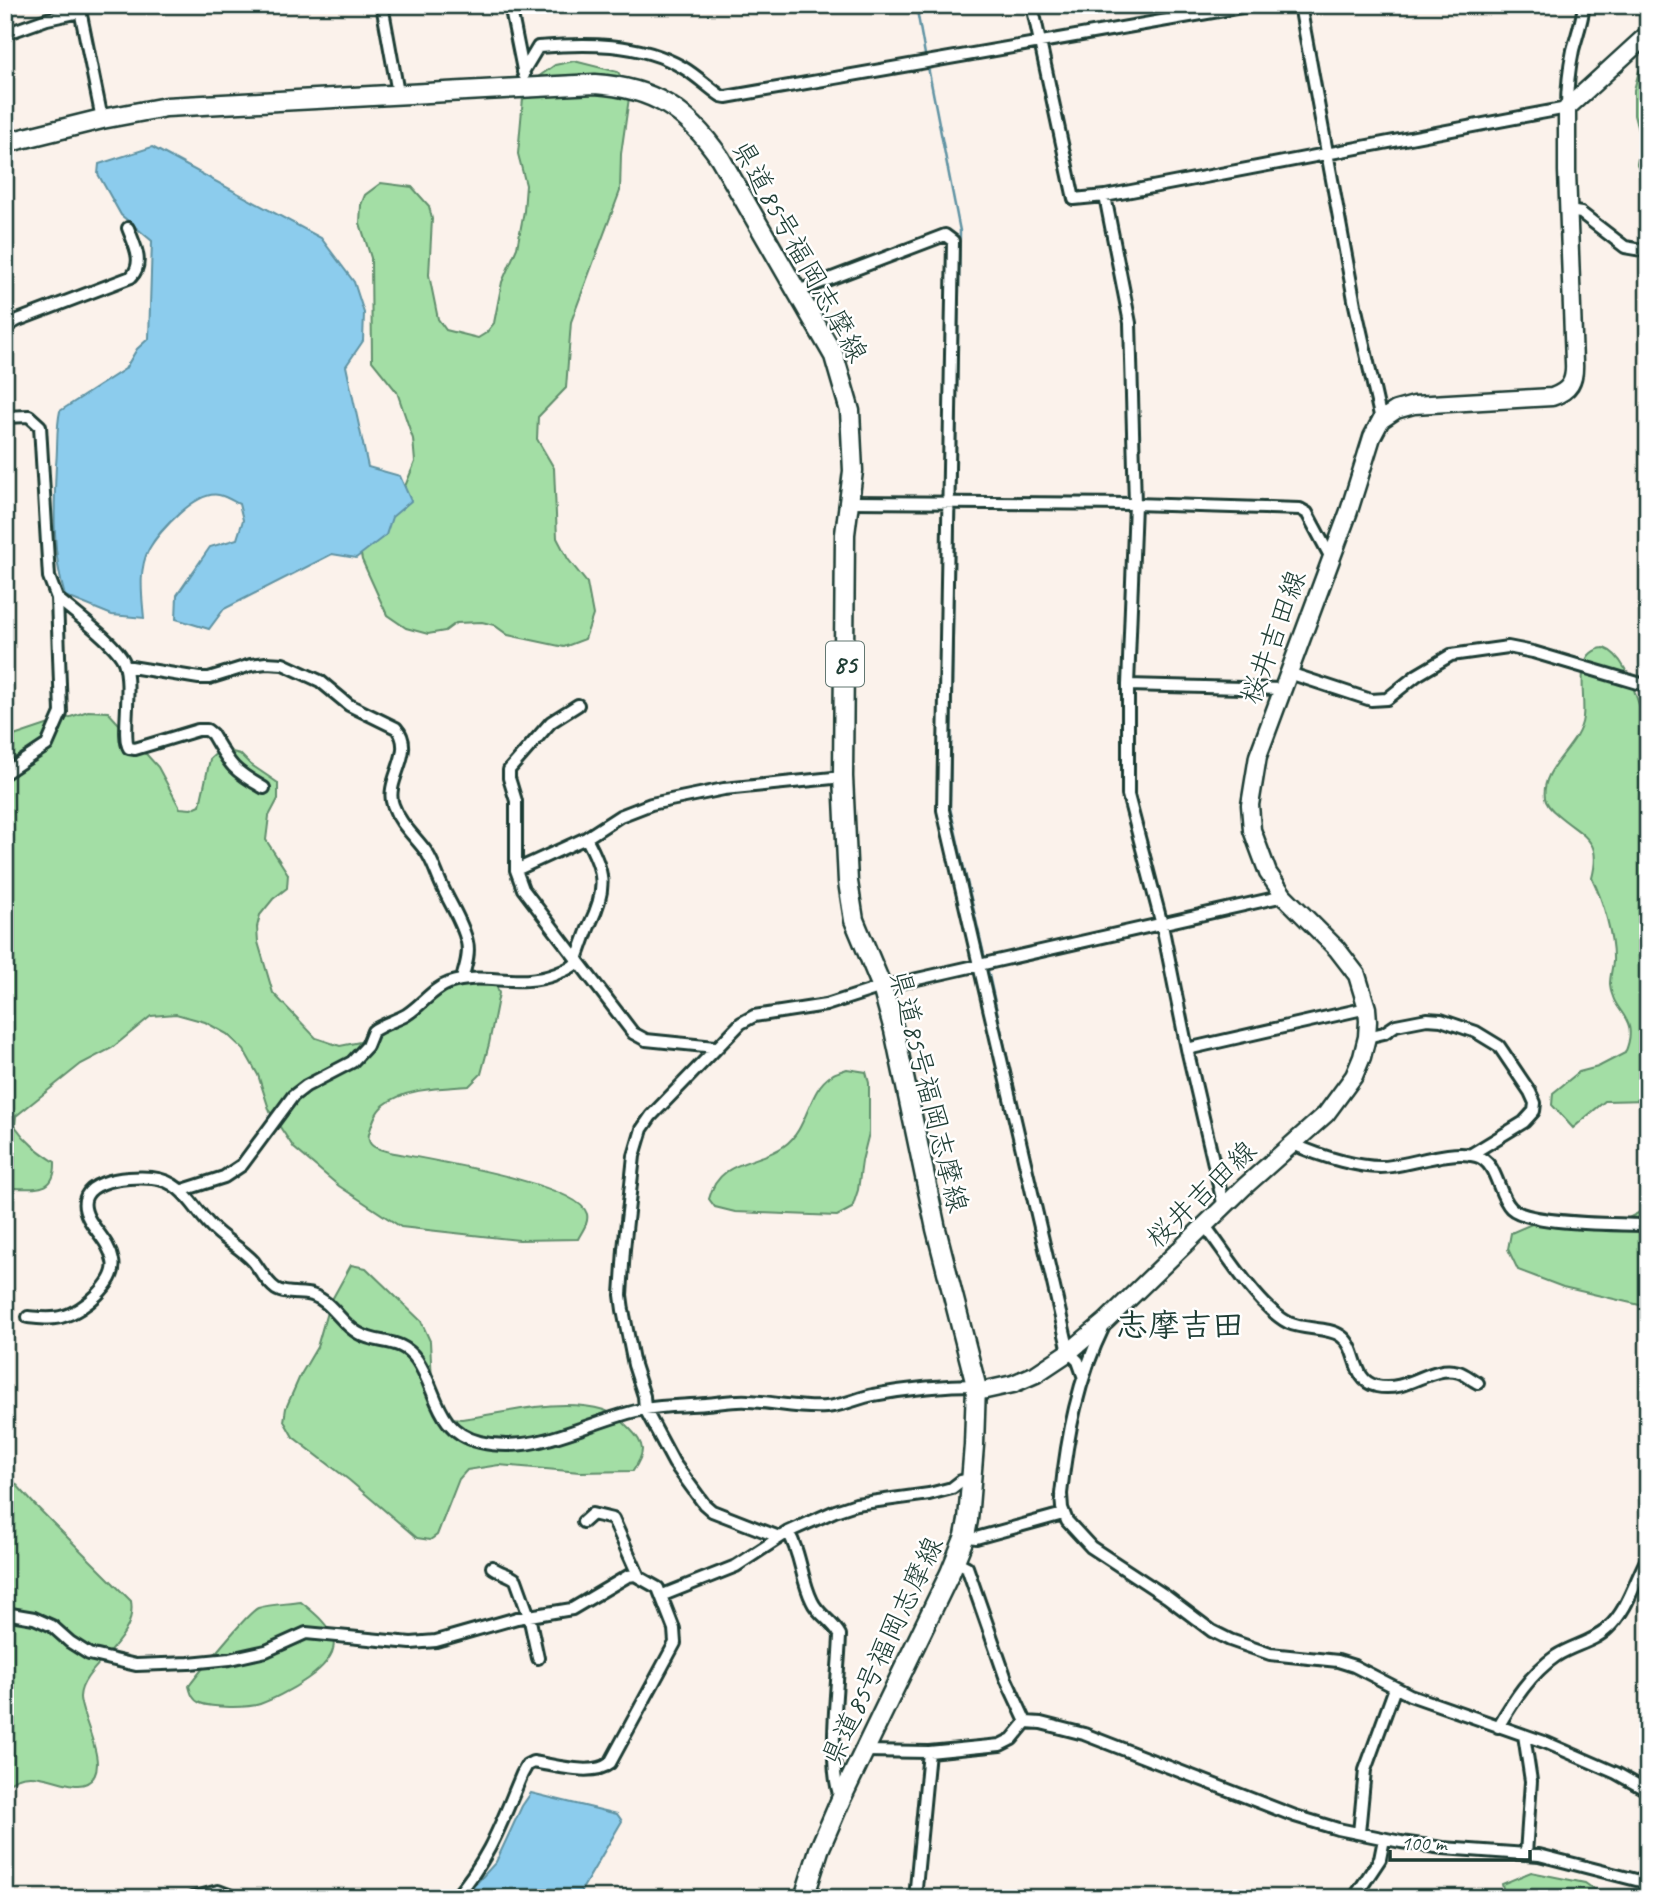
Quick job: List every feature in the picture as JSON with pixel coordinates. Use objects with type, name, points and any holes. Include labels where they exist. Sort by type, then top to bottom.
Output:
[{"type":"main road","points":[[1381,420],[1396,410],[1414,405],[1552,397],[1563,394],[1570,386],[1574,377],[1574,363],[1567,108],[1648,34]]},
{"type":"main road","name":"県道85号福岡志摩線","points":[[5,143],[166,107],[398,93],[524,80],[615,85],[655,97],[676,109],[699,129],[720,158],[834,356],[847,393],[853,442],[850,502],[845,534],[843,777],[844,840],[850,899],[860,936],[883,988],[894,1030],[936,1229],[976,1388],[965,1536],[956,1561],[841,1799],[819,1850],[804,1898]]},
{"type":"main road","name":"桜井吉田線","points":[[976,1388],[1024,1379],[1053,1365],[1106,1321],[1224,1207],[1326,1114],[1343,1093],[1362,1057],[1367,1037],[1367,1007],[1357,975],[1337,949],[1284,896],[1268,873],[1252,830],[1250,804],[1258,756],[1330,556],[1349,511],[1372,437],[1381,420]]},
{"type":"street","points":[[382,5],[398,93]]},
{"type":"street","points":[[510,5],[524,80]]},
{"type":"street","points":[[1032,5],[1074,199],[1105,196],[1567,108],[1572,56],[1582,24],[1584,5]]},
{"type":"street","points":[[524,80],[538,47],[577,44],[624,48],[670,61],[726,97],[1253,5]]},
{"type":"street","points":[[1300,5],[1355,305],[1381,420]]},
{"type":"street","points":[[5,34],[80,9],[102,120]]},
{"type":"street","points":[[1105,196],[1130,323],[1135,503],[1128,685],[1128,795],[1162,925],[1187,1049],[1224,1207]]},
{"type":"street","points":[[1569,211],[1581,213],[1625,247],[1648,251]]},
{"type":"street","points":[[5,327],[131,277],[136,272],[138,262],[128,228]]},
{"type":"street","points":[[798,291],[945,235],[953,241],[943,810],[1069,1352],[1078,1361],[1083,1375]]},
{"type":"street","points":[[5,417],[29,416],[40,426],[49,577],[57,598],[61,713],[47,745],[5,774]]},
{"type":"street","points":[[850,502],[1135,503],[1300,509],[1307,513],[1330,556]]},
{"type":"street","points":[[57,598],[116,651],[125,666],[129,705],[125,740],[129,748],[135,749],[198,730],[207,730],[229,764],[264,788]]},
{"type":"street","points":[[1289,673],[1371,700],[1387,699],[1417,675],[1451,654],[1508,647],[1648,686]]},
{"type":"street","points":[[125,666],[209,678],[251,665],[283,664],[320,681],[349,705],[396,728],[400,732],[402,755],[393,780],[391,798],[400,819],[429,855],[454,909],[467,943],[468,953],[462,979]]},
{"type":"street","points":[[1128,685],[1283,689]]},
{"type":"street","points":[[578,705],[551,722],[509,770],[516,801],[516,870],[523,889],[633,1033],[646,1040],[715,1047]]},
{"type":"street","points":[[516,870],[586,838],[621,816],[651,804],[724,789],[843,777]]},
{"type":"street","points":[[183,1190],[231,1173],[252,1154],[272,1122],[293,1096],[306,1086],[352,1062],[361,1054],[373,1031],[408,1014],[437,989],[462,979],[526,981],[568,969],[577,961],[598,904],[602,880],[598,860],[586,838]]},
{"type":"street","points":[[841,1799],[836,1791],[834,1747],[839,1635],[835,1625],[812,1602],[795,1542],[784,1535],[712,1511],[704,1504],[674,1463],[645,1409],[645,1396],[634,1365],[621,1295],[634,1156],[642,1129],[715,1047],[732,1030],[754,1016],[826,1005],[883,988],[1284,896]]},
{"type":"street","points":[[1187,1049],[1367,1007]]},
{"type":"street","points":[[1367,1037],[1384,1033],[1396,1025],[1427,1019],[1441,1020],[1476,1032],[1499,1046],[1530,1092],[1535,1111],[1524,1122],[1470,1155]]},
{"type":"street","points":[[1293,1144],[1352,1163],[1382,1167],[1447,1157],[1478,1156],[1486,1162],[1504,1199],[1514,1211],[1559,1221],[1648,1225]]},
{"type":"street","points":[[28,1317],[54,1318],[75,1312],[97,1295],[107,1283],[115,1265],[101,1235],[89,1219],[84,1205],[87,1192],[93,1187],[135,1177],[158,1178],[183,1190],[210,1226],[241,1249],[276,1289],[319,1298],[362,1336],[403,1346],[418,1362],[440,1412],[451,1427],[480,1442],[500,1445],[565,1435],[645,1409],[745,1400],[803,1407],[829,1407],[873,1395],[953,1385],[976,1388]]},
{"type":"street","points":[[1205,1226],[1277,1316],[1307,1329],[1342,1336],[1348,1343],[1361,1376],[1368,1383],[1402,1387],[1422,1376],[1440,1372],[1460,1372],[1478,1383]]},
{"type":"street","name":"桜井吉田線","points":[[1063,1514],[1063,1476],[1083,1375],[1106,1321]]},
{"type":"street","points":[[663,1595],[736,1566],[784,1535],[845,1507],[929,1494],[971,1479]]},
{"type":"street","points":[[583,1522],[592,1514],[613,1519],[639,1577]]},
{"type":"street","points":[[965,1536],[976,1538],[1063,1514],[1091,1547],[1167,1597],[1212,1631],[1230,1640],[1270,1654],[1338,1661],[1354,1666],[1395,1688],[1451,1712],[1524,1735],[1616,1773],[1648,1791]]},
{"type":"street","points":[[1499,1727],[1510,1707],[1539,1671],[1555,1657],[1586,1643],[1610,1627],[1621,1612],[1648,1558]]},
{"type":"street","points":[[956,1561],[967,1567],[1006,1679],[1026,1722]]},
{"type":"street","points":[[492,1567],[516,1580],[538,1658]]},
{"type":"street","points":[[5,1613],[34,1618],[52,1626],[70,1643],[89,1654],[136,1665],[230,1660],[266,1651],[306,1633],[411,1643],[436,1641],[528,1616],[572,1609],[628,1576],[639,1577],[658,1588],[663,1595],[674,1629],[675,1643],[610,1763],[603,1769],[592,1770],[533,1762],[527,1765],[498,1835],[484,1861],[455,1898]]},
{"type":"street","points":[[1359,1833],[1365,1770],[1395,1688]]},
{"type":"street","points":[[865,1751],[929,1752],[1000,1745],[1012,1739],[1026,1722]]},
{"type":"street","points":[[1026,1722],[1084,1734],[1295,1816],[1359,1833],[1443,1848],[1539,1855],[1648,1883]]},
{"type":"street","points":[[1524,1735],[1531,1781],[1525,1854]]},
{"type":"street","points":[[915,1898],[929,1752]]},
{"type":"street","points":[[1354,1898],[1373,1872],[1380,1858],[1384,1839]]},
{"type":"street","points":[[192,1898],[218,1891],[237,1898]]},
{"type":"green space","points":[[574,61],[618,72],[630,91],[621,154],[620,191],[571,322],[566,388],[538,417],[537,439],[554,468],[557,538],[568,559],[587,583],[593,615],[585,639],[564,647],[508,635],[494,625],[482,622],[456,623],[445,631],[428,634],[406,628],[387,615],[362,560],[360,549],[397,506],[415,462],[413,439],[397,392],[372,361],[371,258],[360,223],[361,205],[365,195],[381,183],[412,187],[429,206],[432,219],[429,275],[438,319],[446,330],[478,338],[486,333],[494,323],[502,282],[517,248],[524,211],[526,185],[518,154],[524,87],[555,65]]},
{"type":"green space","points":[[1648,66],[1648,182],[1637,164],[1641,142],[1634,115],[1634,90],[1639,71]]},
{"type":"green space","points":[[1604,648],[1613,653],[1626,671],[1648,727],[1648,1100],[1605,1101],[1573,1128],[1552,1105],[1553,1093],[1579,1072],[1598,1067],[1625,1053],[1630,1031],[1612,994],[1612,941],[1604,908],[1592,878],[1595,865],[1593,847],[1589,840],[1552,810],[1545,798],[1548,776],[1580,728],[1583,717],[1584,665],[1594,651]]},
{"type":"green space","points":[[88,711],[108,712],[158,767],[180,808],[191,809],[200,805],[210,759],[221,749],[240,754],[278,783],[278,799],[269,816],[266,840],[288,874],[287,888],[273,899],[260,915],[257,927],[258,942],[273,993],[316,1038],[340,1046],[360,1042],[413,1003],[443,989],[468,981],[495,982],[499,993],[481,1074],[469,1086],[424,1090],[393,1099],[376,1115],[369,1139],[375,1147],[390,1152],[498,1174],[557,1192],[578,1203],[587,1214],[586,1224],[578,1239],[519,1240],[401,1227],[339,1186],[294,1148],[270,1112],[258,1075],[244,1050],[227,1034],[205,1022],[176,1014],[151,1016],[112,1048],[81,1064],[16,1116],[15,1126],[24,1137],[55,1162],[54,1173],[47,1185],[5,1188],[5,739]]},
{"type":"green space","points":[[847,1069],[866,1072],[869,1083],[869,1133],[852,1208],[837,1216],[735,1212],[715,1207],[709,1199],[721,1176],[740,1164],[784,1146],[799,1130],[817,1090],[834,1074]]},
{"type":"green space","points":[[1648,1208],[1648,1307],[1563,1287],[1518,1270],[1508,1249],[1511,1233],[1534,1223],[1615,1225]]},
{"type":"green space","points":[[351,1265],[366,1268],[421,1321],[430,1341],[432,1382],[452,1418],[569,1405],[604,1410],[621,1421],[639,1440],[642,1454],[633,1471],[580,1472],[499,1465],[467,1470],[459,1479],[437,1535],[430,1540],[417,1538],[293,1437],[284,1421],[286,1408],[300,1376],[317,1347],[329,1305]]},
{"type":"green space","points":[[5,1472],[131,1601],[131,1616],[126,1629],[83,1686],[81,1706],[93,1743],[97,1767],[94,1776],[87,1783],[79,1785],[26,1776],[15,1779],[5,1787]]},
{"type":"green space","points":[[301,1602],[324,1623],[333,1639],[333,1649],[319,1670],[281,1695],[260,1704],[221,1707],[206,1705],[196,1700],[189,1686],[244,1620],[258,1608]]},
{"type":"green space","points":[[1531,1872],[1585,1883],[1606,1898],[1505,1898],[1502,1884]]},
{"type":"water","points":[[152,147],[321,238],[354,282],[364,313],[363,341],[346,366],[368,467],[400,476],[411,501],[392,517],[386,535],[356,558],[332,554],[224,609],[209,629],[176,619],[177,595],[210,547],[237,539],[243,520],[239,504],[226,497],[210,495],[190,505],[154,541],[143,565],[144,618],[112,615],[65,596],[58,564],[55,498],[60,411],[125,369],[137,349],[149,338],[152,241],[121,215],[98,174],[99,164]]},
{"type":"water","points":[[531,1793],[617,1814],[622,1821],[577,1898],[463,1898],[496,1862],[522,1806]]},
{"type":"waterway","points":[[916,5],[926,60]]},
{"type":"waterway","points":[[928,67],[960,231],[955,498]]},
{"type":"waterway","points":[[955,505],[950,808],[985,959]]},
{"type":"waterway","points":[[987,966],[1033,1175]]},
{"type":"district","name":"志摩吉田","points":[[1180,1325]]}]
